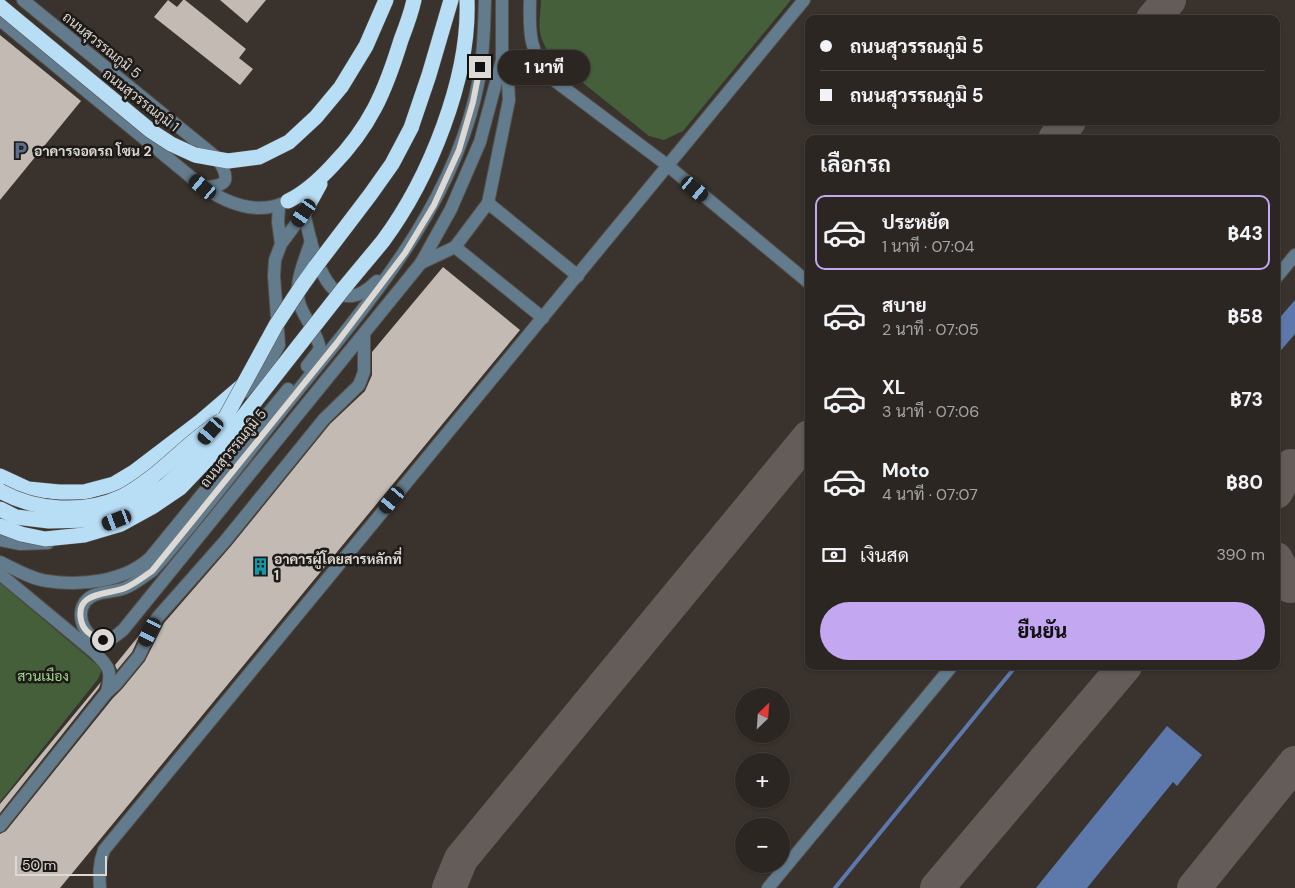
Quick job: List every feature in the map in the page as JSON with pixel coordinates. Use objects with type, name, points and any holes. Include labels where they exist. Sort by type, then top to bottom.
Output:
[{"type":"highway","name":"ถนนสุวรรณภูมิ 1","points":[[0,6],[151,131],[195,156],[228,161],[259,157],[289,142],[316,117],[341,87],[366,46],[386,0]]},
{"type":"highway","points":[[283,204],[302,194],[325,174],[352,146],[368,122],[384,89],[414,0]]},
{"type":"highway","points":[[0,509],[16,517],[49,521],[90,520],[136,504],[165,486],[212,439],[276,324],[392,164],[407,135],[429,75],[451,0]]},
{"type":"highway","points":[[0,526],[21,534],[45,539],[84,535],[121,524],[152,507],[180,488],[220,446],[324,312],[383,240],[414,190],[439,138],[455,92],[463,56],[468,12],[467,0]]},
{"type":"highway","points":[[304,213],[325,174]]},
{"type":"highway","points":[[0,476],[28,488],[59,492],[84,492],[114,484],[134,472],[201,421],[243,385]]},
{"type":"highway","points":[[0,491],[29,502],[51,507],[92,506],[122,497],[153,476],[203,432],[255,402]]},
{"type":"street","name":"ถนนสุวรรณภูมิ 5","points":[[22,0],[217,158],[226,171],[226,178],[222,184],[216,187],[203,187]]},
{"type":"street","name":"ถนนสุวรรณภูมิ 5","points":[[94,652],[83,635],[80,616],[82,606],[86,600],[95,595],[124,589],[152,571],[336,344],[405,253],[434,205],[462,140],[479,79],[485,0]]},
{"type":"street","points":[[0,574],[83,635],[109,640],[123,630],[421,263],[451,209],[480,142],[502,60],[502,0]]},
{"type":"street","points":[[530,0],[530,40],[542,68],[551,78],[667,166],[805,280]]},
{"type":"street","points":[[100,888],[99,867],[104,850],[804,0]]},
{"type":"street","points":[[0,20],[217,197],[240,206],[256,209],[283,204],[278,222],[281,244]]},
{"type":"street","points":[[69,76],[87,53]]},
{"type":"street","points":[[421,263],[455,247],[488,203],[509,100],[508,82],[502,60]]},
{"type":"street","points":[[104,105],[123,82]]},
{"type":"street","points":[[488,203],[578,276]]},
{"type":"street","name":"ถนนสุวรรณภูมิ 5","points":[[304,213],[310,242],[320,271],[330,287],[340,294],[348,296],[360,294],[368,289],[405,253]]},
{"type":"street","points":[[0,540],[20,544],[65,540],[135,512],[148,503],[275,355],[279,345],[280,332],[274,276],[275,260],[281,244],[304,213]]},
{"type":"street","points":[[0,563],[46,581],[73,583],[93,582],[121,576],[142,565],[150,558],[320,349],[319,342],[297,298],[310,242]]},
{"type":"street","points":[[455,247],[543,318]]},
{"type":"street","points":[[1280,273],[1295,255]]},
{"type":"street","points":[[0,826],[139,656],[157,618],[224,541],[324,419],[359,385],[364,372],[364,335]]},
{"type":"street","points":[[0,563],[83,635],[94,652],[108,665],[111,688]]},
{"type":"street","points":[[768,888],[949,670]]},
{"type":"green space","points":[[541,0],[791,0],[683,131],[664,140],[649,136],[552,58],[541,36]]},
{"type":"green space","name":"สวนเมือง","points":[[0,583],[102,669],[98,679],[0,802]]},
{"type":"water","points":[[1295,300],[1295,334],[1280,351],[1280,317]]},
{"type":"water","points":[[1167,726],[1202,755],[1177,786],[1173,782],[1087,888],[1036,888]]},
{"type":"building","points":[[168,0],[177,7],[185,0],[246,49],[239,58],[253,69],[240,85],[154,17]]},
{"type":"building","points":[[220,0],[266,0],[247,23]]},
{"type":"building","name":"อาคารจอดรถ โซน 2","points":[[0,35],[81,101],[0,200]]},
{"type":"building","name":"อาคารผู้โดยสารหลักที่ 1","points":[[443,267],[520,330],[60,888],[0,888],[0,834],[6,831],[145,661],[164,623],[231,546],[330,424],[365,391],[372,375],[372,352]]},
{"type":"building","points":[[141,633],[132,652],[117,670],[115,665]]},
{"type":"building","points":[[101,682],[99,688],[0,813],[0,804]]},
{"type":"waterway","points":[[835,888],[1013,670]]},
{"type":"taxiway","points":[[1156,15],[1169,0]]},
{"type":"taxiway","points":[[1058,135],[1066,125]]},
{"type":"taxiway","points":[[449,888],[461,859],[805,442]]},
{"type":"taxiway","points":[[1280,485],[1291,466]]},
{"type":"taxiway","points":[[1280,567],[1290,586]]},
{"type":"taxiway","points":[[937,888],[1122,670]]},
{"type":"taxiway","points":[[1194,888],[1295,763]]},
{"type":"place","name":"อาคารจอดรถ โซน 2","points":[[20,151]]},
{"type":"place","name":"อาคารผู้โดยสารหลักที่ 1","points":[[260,567]]},
{"type":"route","points":[[103,640],[91,635],[82,625],[80,616],[82,606],[86,600],[105,592],[124,589],[152,571],[165,557],[336,344],[405,253],[434,205],[459,150],[479,79],[480,67]]}]
